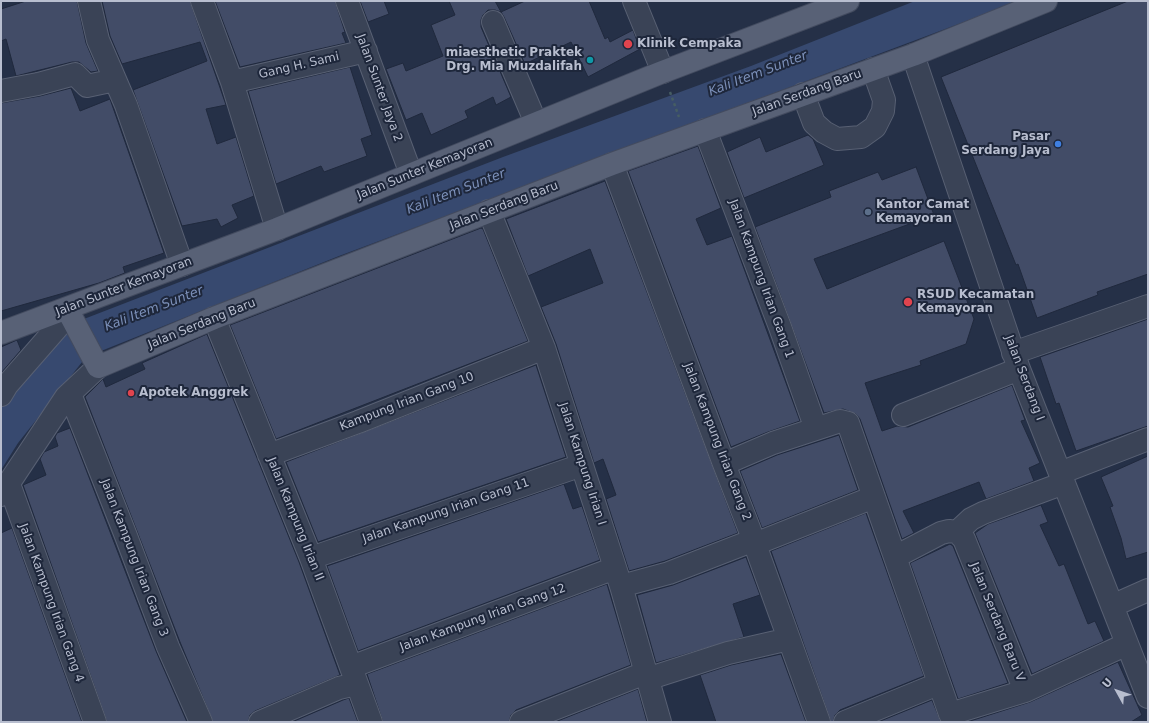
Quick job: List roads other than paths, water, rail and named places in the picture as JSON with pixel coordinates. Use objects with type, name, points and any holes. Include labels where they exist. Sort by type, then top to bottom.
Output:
[{"type":"main road","name":"Jalan Sunter Kemayoran","points":[[1,333],[69,313],[182,265],[277,229],[536,123],[666,80],[848,1]]},
{"type":"main road","name":"Jalan Serdang Baru","points":[[97,365],[489,211],[612,164],[913,55],[1046,1]]},
{"type":"main road","points":[[69,313],[97,365]]},
{"type":"street","points":[[89,1],[98,40],[126,105],[182,265]]},
{"type":"street","points":[[202,1],[232,82],[277,229]]},
{"type":"street","name":"Jalan Sunter Jaya 2","points":[[347,1],[411,174]]},
{"type":"street","points":[[634,1],[666,80]]},
{"type":"street","points":[[493,22],[536,123]]},
{"type":"street","name":"Gang H. Sami","points":[[232,82],[366,51]]},
{"type":"street","name":"Jalan Serdang I","points":[[913,55],[1016,361],[1148,697]]},
{"type":"street","points":[[803,94],[814,123],[824,132],[837,139],[861,137],[875,127],[883,111],[884,100],[873,69]]},
{"type":"street","points":[[1,91],[38,84],[75,74],[87,86],[115,80]]},
{"type":"street","name":"Jalan Kampung Irian Gang 1","points":[[705,130],[780,327],[816,429]]},
{"type":"street","name":"Jalan Kampung Irian Gang 2","points":[[612,164],[754,542],[819,722]]},
{"type":"street","name":"Jalan Kampung Irian I","points":[[489,211],[544,348],[622,581],[651,676],[660,722]]},
{"type":"street","points":[[903,415],[1016,361],[1148,306]]},
{"type":"street","points":[[1,395],[69,313]]},
{"type":"street","name":"Jalan Kampung Irian II","points":[[214,318],[311,558],[371,722]]},
{"type":"street","name":"Kampung Irian Gang 10","points":[[269,455],[358,422],[544,348]]},
{"type":"street","points":[[5,489],[70,394],[97,365]]},
{"type":"street","name":"Jalan Kampung Irian Gang 3","points":[[70,394],[168,647],[201,722]]},
{"type":"street","points":[[724,464],[773,443],[840,421],[848,423],[938,684],[950,714],[1025,690]]},
{"type":"street","points":[[895,557],[942,532],[949,531],[961,535],[971,519],[983,512],[1148,439]]},
{"type":"street","name":"Jalan Kampung Irian Gang 11","points":[[311,558],[582,465]]},
{"type":"street","name":"Jalan Kampung Irian Gang 4","points":[[5,489],[95,722]]},
{"type":"street","name":"Jalan Kampung Irian Gang 12","points":[[260,722],[339,688],[354,675],[622,581],[668,573],[874,498]]},
{"type":"street","name":"Jalan Serdang Baru V","points":[[961,535],[1025,690],[1127,644]]},
{"type":"street","points":[[1112,606],[1148,590]]},
{"type":"street","points":[[521,722],[651,676],[759,644],[789,639]]},
{"type":"street","points":[[845,722],[938,684]]},
{"type":"water","name":"Kali Item Sunter","points":[[915,1],[1020,1],[339,256],[86,357],[18,443],[1,470],[1,400],[71,324],[503,157],[751,66]]},
{"type":"place","name":"Klinik Cempaka","points":[[628,44]]},
{"type":"place","name":"miaesthetic Praktek Drg. Mia Muzdalifah","points":[[590,60]]},
{"type":"place","name":"Pasar Serdang Jaya","points":[[1058,144]]},
{"type":"place","name":"Kantor Camat Kemayoran","points":[[868,212]]},
{"type":"place","name":"RSUD Kecamatan Kemayoran","points":[[908,302]]},
{"type":"place","name":"Apotek Anggrek","points":[[131,393]]}]
